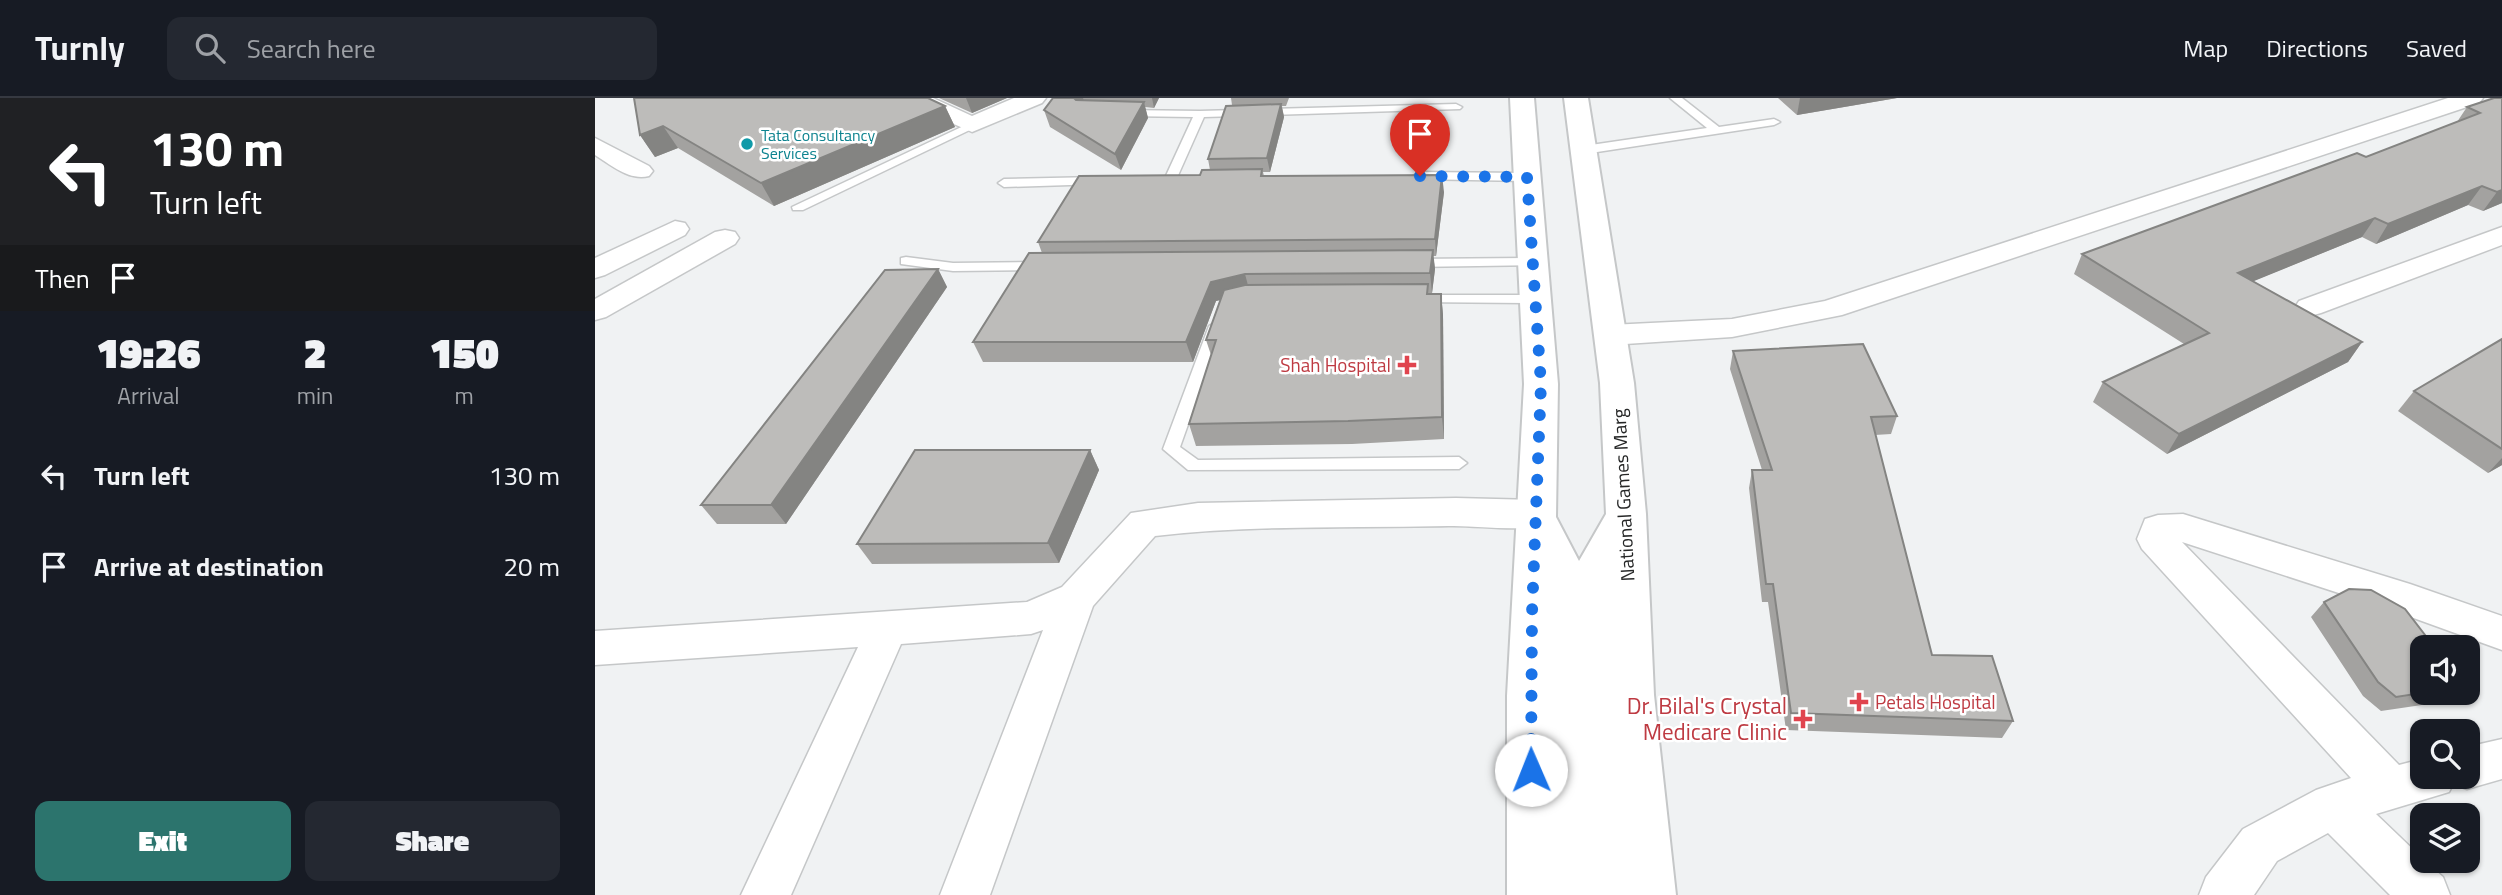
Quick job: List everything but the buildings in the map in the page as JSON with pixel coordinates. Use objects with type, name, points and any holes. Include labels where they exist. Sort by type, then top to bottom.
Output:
[{"type":"main road","points":[[1522,98],[1541,384],[1530,696],[1533,895]]},
{"type":"main road","name":"National Games Marg","points":[[1576,98],[1617,383],[1626,514],[1631,695],[1650,895]]},
{"type":"main road","points":[[1535,514],[1566,575],[1567,796],[1573,895]]},
{"type":"main road","points":[[1611,895],[1593,573],[1626,514]]},
{"type":"street","points":[[914,98],[972,125],[1034,98]]},
{"type":"street","points":[[1610,335],[1732,328],[1831,309],[2471,98]]},
{"type":"street","points":[[595,145],[640,171]]},
{"type":"street","points":[[595,269],[674,229]]},
{"type":"street","points":[[2310,307],[2502,235]]},
{"type":"street","points":[[595,311],[725,238]]},
{"type":"street","points":[[965,895],[1076,598],[1144,523],[1198,516],[1456,512],[1535,514]]},
{"type":"street","points":[[2410,781],[2156,539],[2158,529],[2183,528],[2410,600],[2502,633]]},
{"type":"street","points":[[595,648],[1031,618],[1076,598]]},
{"type":"street","points":[[766,895],[887,628]]},
{"type":"street","points":[[2480,765],[2502,759]]},
{"type":"street","points":[[2224,895],[2260,845],[2333,805],[2410,782]]},
{"type":"street","points":[[2333,805],[2425,895]]},
{"type":"lane","points":[[1675,98],[1717,131]]},
{"type":"lane","points":[[1111,113],[1200,114],[1456,107]]},
{"type":"lane","points":[[1170,180],[1200,114]]},
{"type":"lane","points":[[1584,150],[1774,122]]},
{"type":"lane","points":[[798,207],[972,125]]},
{"type":"lane","points":[[1406,176],[1527,177]]},
{"type":"lane","points":[[1156,180],[1184,179]]},
{"type":"lane","points":[[1004,183],[1115,181]]},
{"type":"lane","points":[[906,261],[953,267],[1050,266]]},
{"type":"lane","points":[[1397,263],[1533,262]]},
{"type":"lane","points":[[1399,299],[1534,299]]},
{"type":"lane","points":[[1223,307],[1171,449],[1194,466],[1458,463]]},
{"type":"place","name":"Tata Consultancy Services","points":[[747,144]]},
{"type":"place","name":"Shah Hospital","points":[[1407,365]]},
{"type":"place","name":"Petals Hospital","points":[[1859,702]]},
{"type":"place","name":"Dr. Bilal's Crystal Medicare Clinic","points":[[1803,719]]},
{"type":"route","points":[[1420,176],[1527,177],[1541,384],[1532,613],[1531,770]]}]
